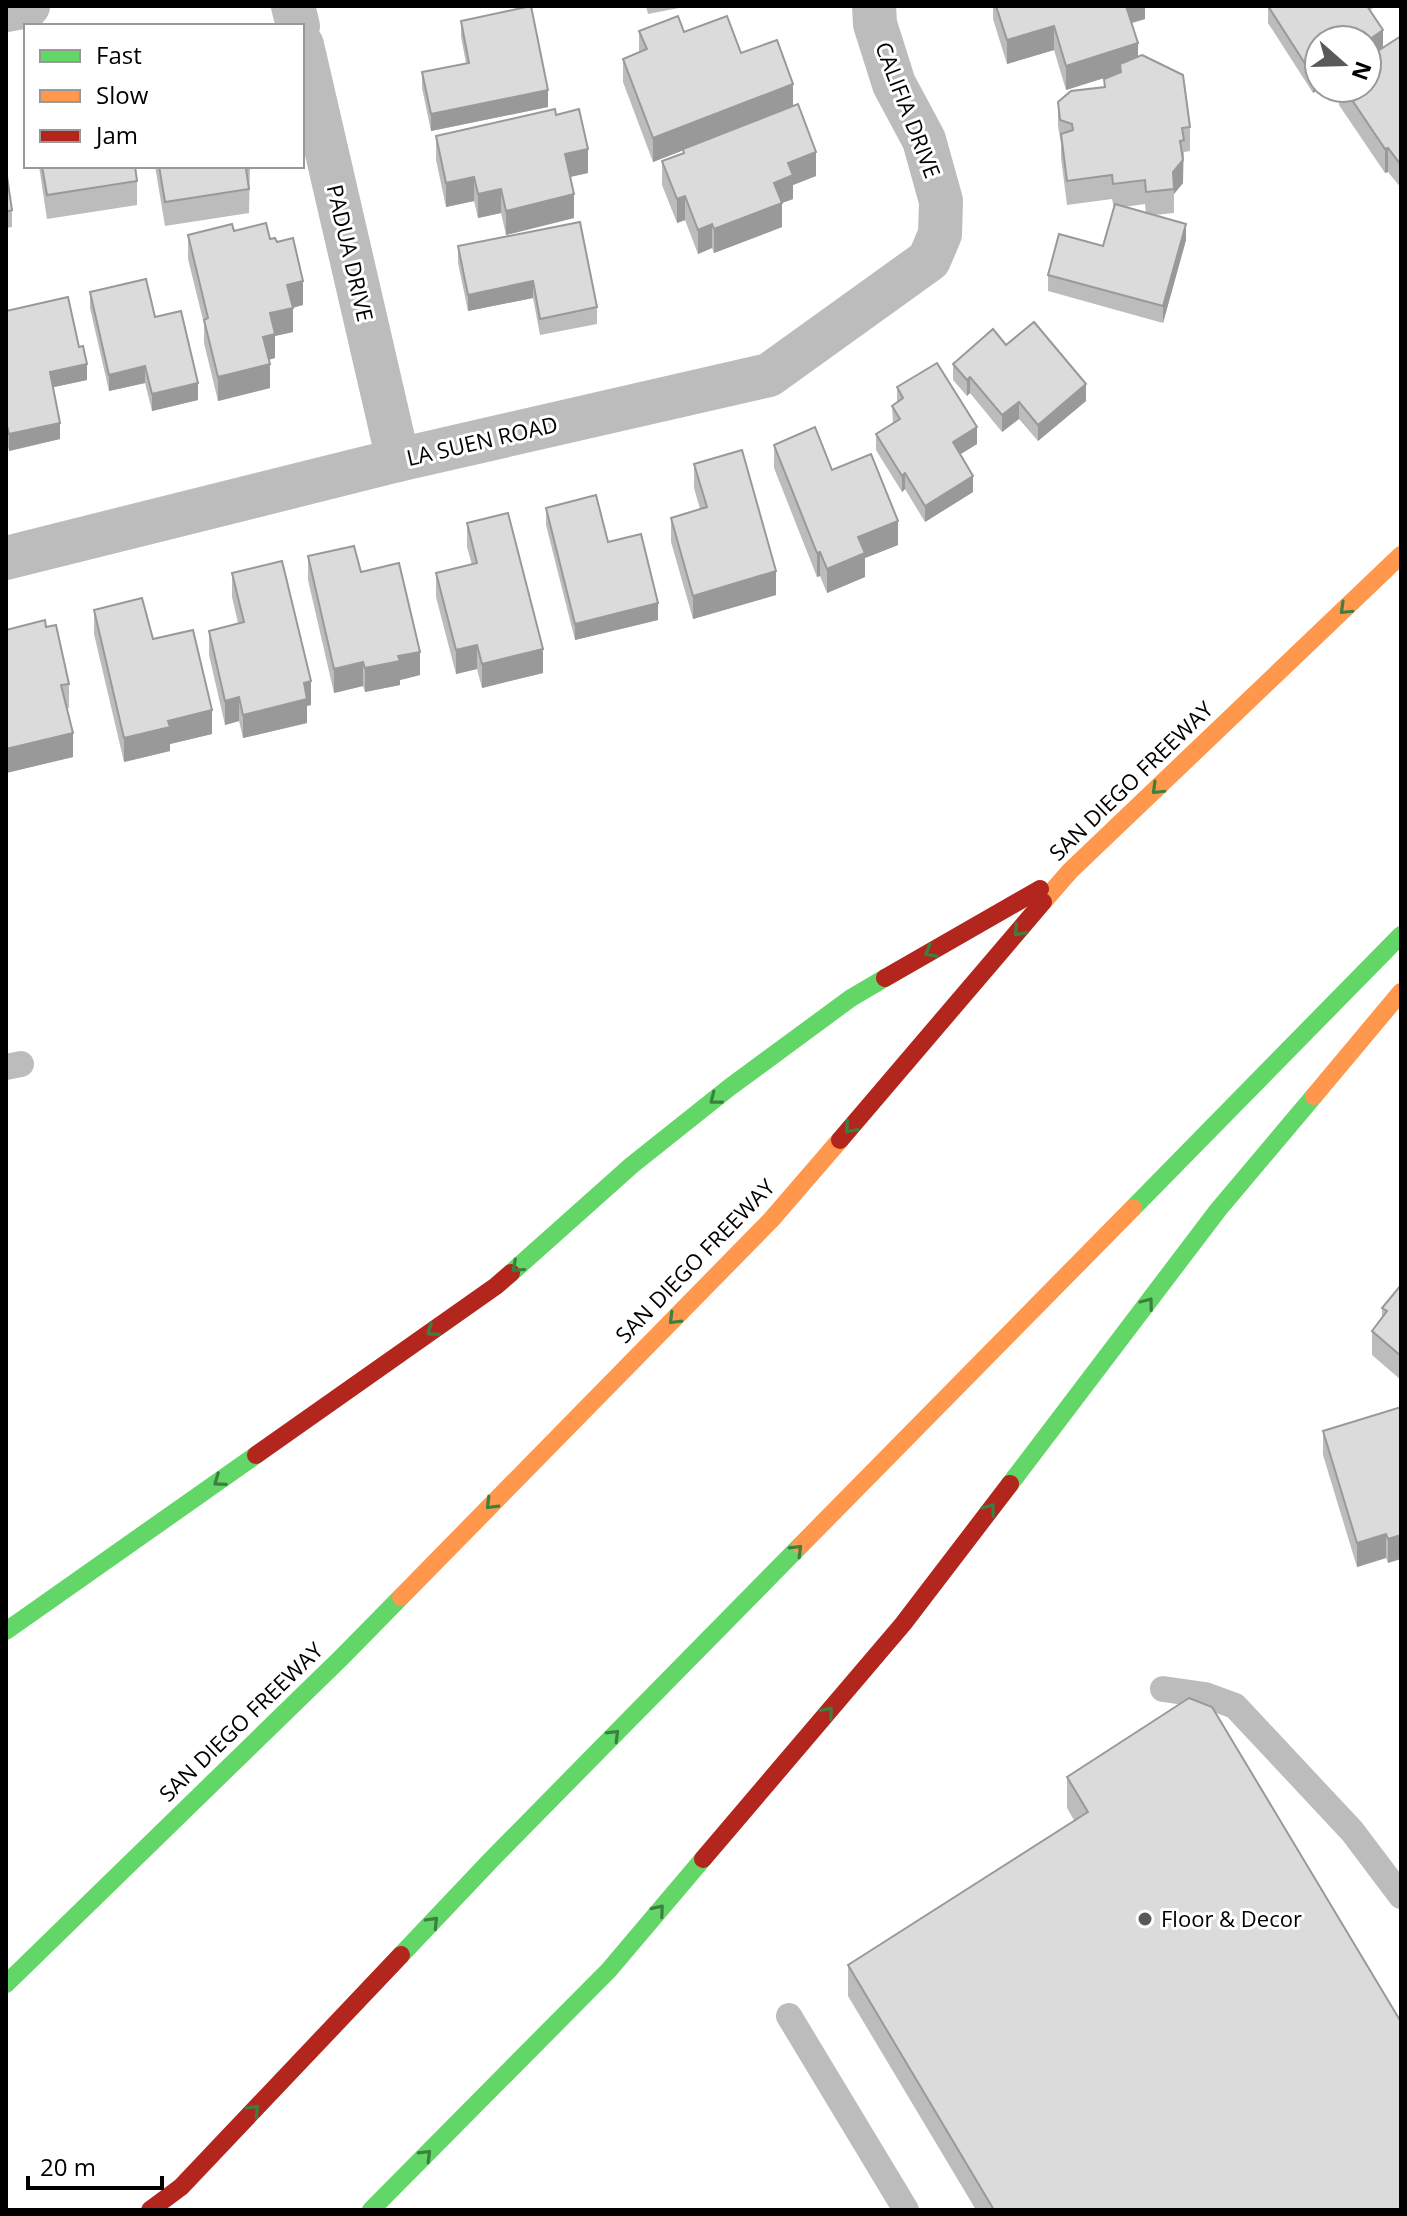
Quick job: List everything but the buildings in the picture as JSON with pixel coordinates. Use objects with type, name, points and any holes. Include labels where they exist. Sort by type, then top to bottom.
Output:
[{"type":"highway","name":"SAN DIEGO FREEWAY","points":[[6,1984],[341,1658],[771,1220],[1070,871],[1401,555]]},
{"type":"highway","points":[[6,1631],[496,1286],[632,1165],[730,1087],[851,998],[1070,871]]},
{"type":"highway","points":[[153,2210],[181,2187],[491,1860],[1401,935]]},
{"type":"highway","points":[[371,2210],[609,1970],[893,1636],[1218,1210],[1401,992]]},
{"type":"street","points":[[6,10],[28,6]]},
{"type":"street","name":"CALIFIA DRIVE","points":[[874,6],[875,24],[894,84],[924,140],[941,201],[940,234],[929,260]]},
{"type":"street","name":"PADUA DRIVE","points":[[304,54],[398,460]]},
{"type":"street","name":"LA SUEN ROAD","points":[[6,558],[398,460],[769,375],[929,260]]},
{"type":"lane","points":[[1163,1689],[1205,1695],[1235,1706],[1352,1831],[1401,1896]]},
{"type":"lane","points":[[789,2016],[906,2210]]},
{"type":"traffic: fast","points":[[1133,1208],[1401,935]]},
{"type":"traffic: fast","points":[[511,1273],[632,1165],[730,1087],[851,998],[885,978]]},
{"type":"traffic: fast","points":[[1010,1484],[1218,1210],[1314,1096]]},
{"type":"traffic: fast","points":[[6,1631],[256,1455]]},
{"type":"traffic: fast","points":[[401,1955],[801,1545]]},
{"type":"traffic: fast","points":[[6,1984],[401,1597]]},
{"type":"traffic: fast","points":[[371,2210],[609,1970],[703,1859]]},
{"type":"traffic: slow","points":[[1043,902],[1070,871],[1401,555]]},
{"type":"traffic: slow","points":[[1314,1096],[1401,992]]},
{"type":"traffic: slow","points":[[401,1597],[771,1220],[840,1140]]},
{"type":"traffic: slow","points":[[801,1545],[1133,1208]]},
{"type":"traffic: jam","points":[[885,978],[1040,889]]},
{"type":"traffic: jam","points":[[840,1140],[1043,902]]},
{"type":"traffic: jam","points":[[256,1455],[511,1273]]},
{"type":"traffic: jam","points":[[703,1859],[903,1624],[1010,1484]]},
{"type":"traffic: jam","points":[[150,2210],[181,2187],[401,1955]]},
{"type":"place","name":"Floor & Decor","points":[[1145,1919]]}]
